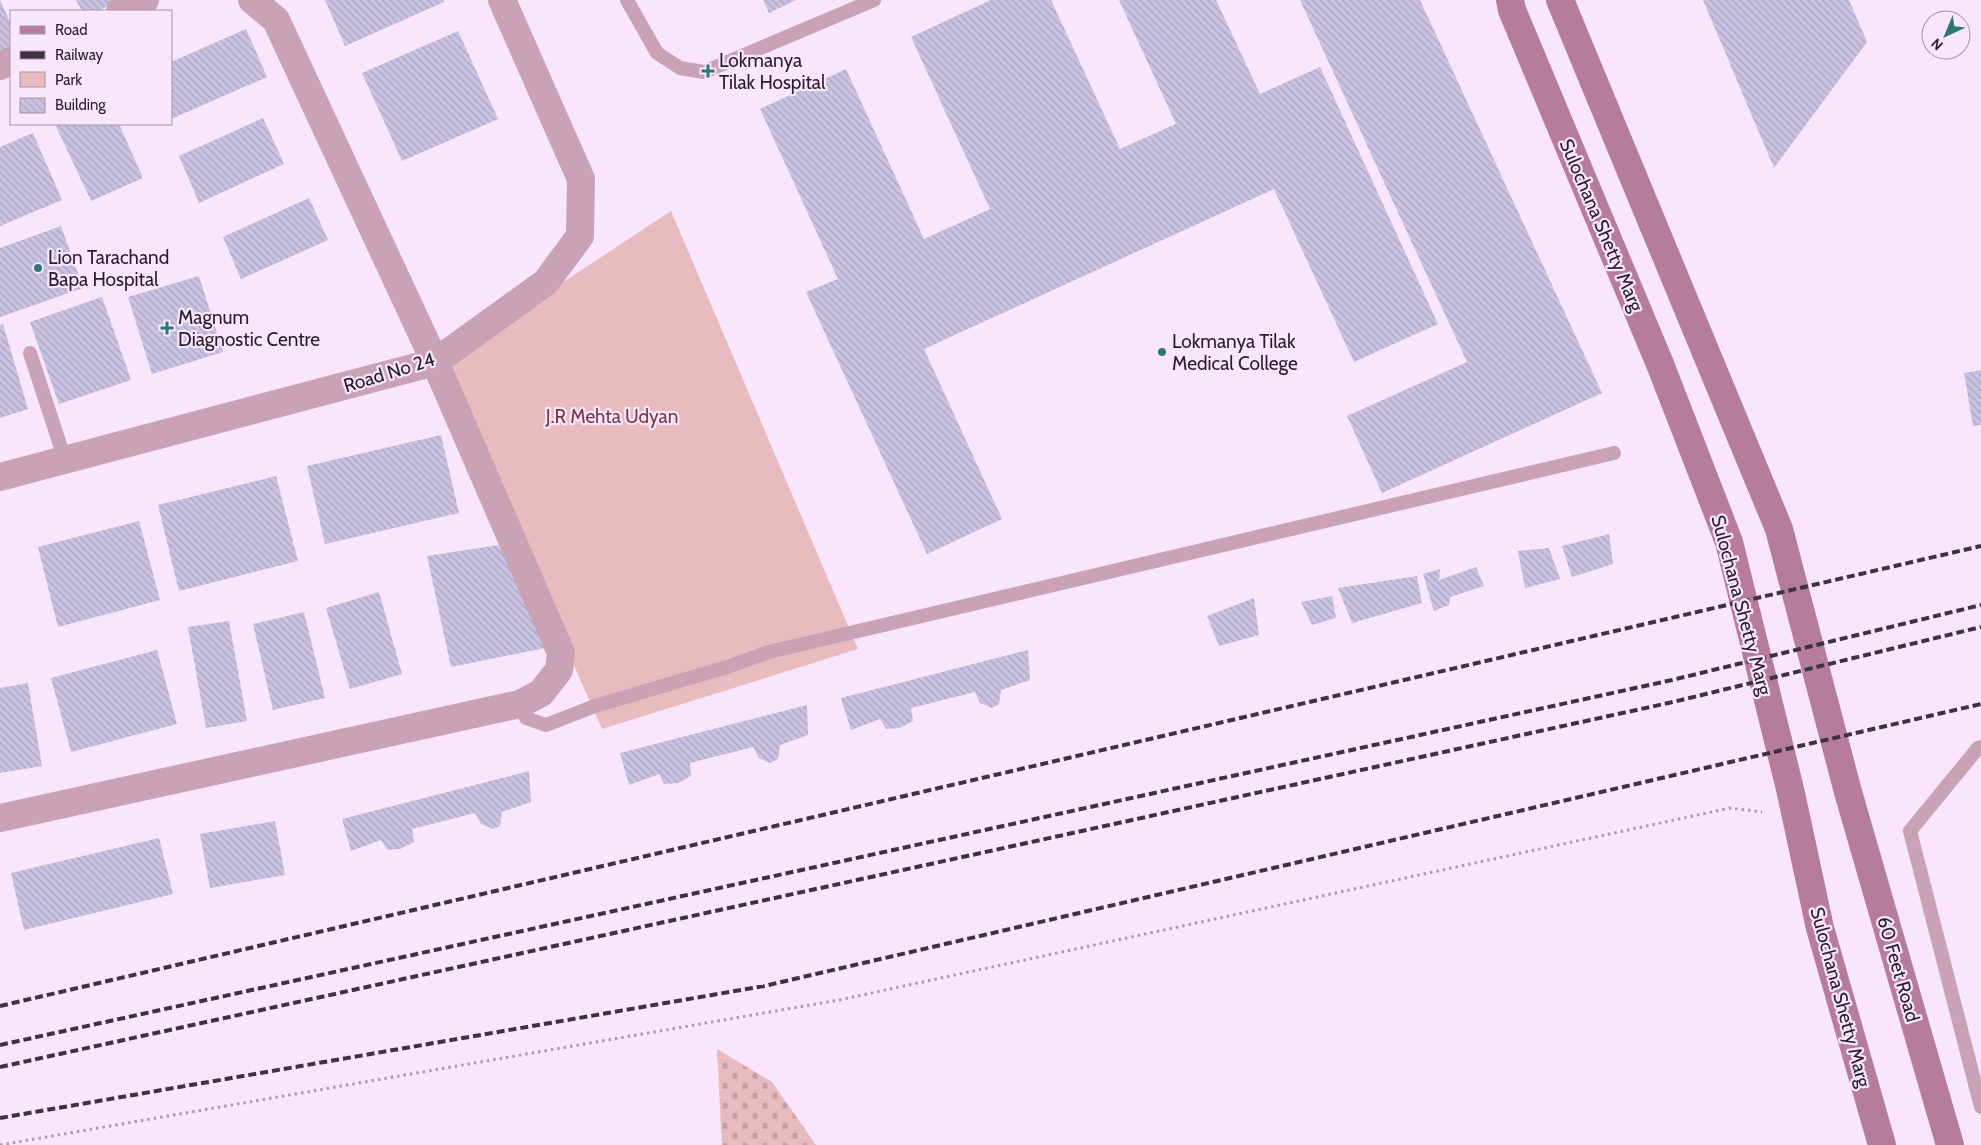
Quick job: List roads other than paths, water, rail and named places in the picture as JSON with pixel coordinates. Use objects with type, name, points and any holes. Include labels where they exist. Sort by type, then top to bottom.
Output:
[{"type":"main road","name":"Sulochana Shetty Marg","points":[[1510,0],[1512,10],[1660,364],[1729,542],[1790,789],[1820,928],[1882,1145]]},
{"type":"main road","name":"60 Feet Road","points":[[1560,0],[1779,529],[1848,792],[1950,1145]]},
{"type":"street","points":[[122,10],[145,0]]},
{"type":"street","points":[[0,818],[520,704],[541,693],[559,670],[561,653],[435,362],[276,20],[252,0]]},
{"type":"street","name":"Road No 24","points":[[0,477],[435,362],[546,282],[580,236],[582,179],[502,0]]},
{"type":"lane","points":[[627,0],[657,53],[680,68],[704,72],[874,0]]},
{"type":"lane","points":[[30,353],[65,460]]},
{"type":"lane","points":[[520,704],[526,718],[546,725],[595,706],[727,667],[769,652],[1614,453]]},
{"type":"lane","points":[[1981,747],[1978,748],[1910,831],[1981,1107]]},
{"type":"railway","points":[[0,1006],[1981,546]]},
{"type":"railway","points":[[0,1045],[1672,680],[1981,605]]},
{"type":"railway","points":[[0,1067],[1673,702],[1981,627]]},
{"type":"railway","points":[[0,1118],[764,986],[1981,704]]},
{"type":"place","name":"Lokmanya Tilak Hospital","points":[[708,71]]},
{"type":"place","name":"Lion Tarachand Bapa Hospital","points":[[38,268]]},
{"type":"place","name":"Magnum Diagnostic Centre","points":[[167,328]]},
{"type":"place","name":"Lokmanya Tilak Medical College","points":[[1162,352]]},
{"type":"park label","name":"J.R Mehta Udyan","points":[[612,416]]}]
